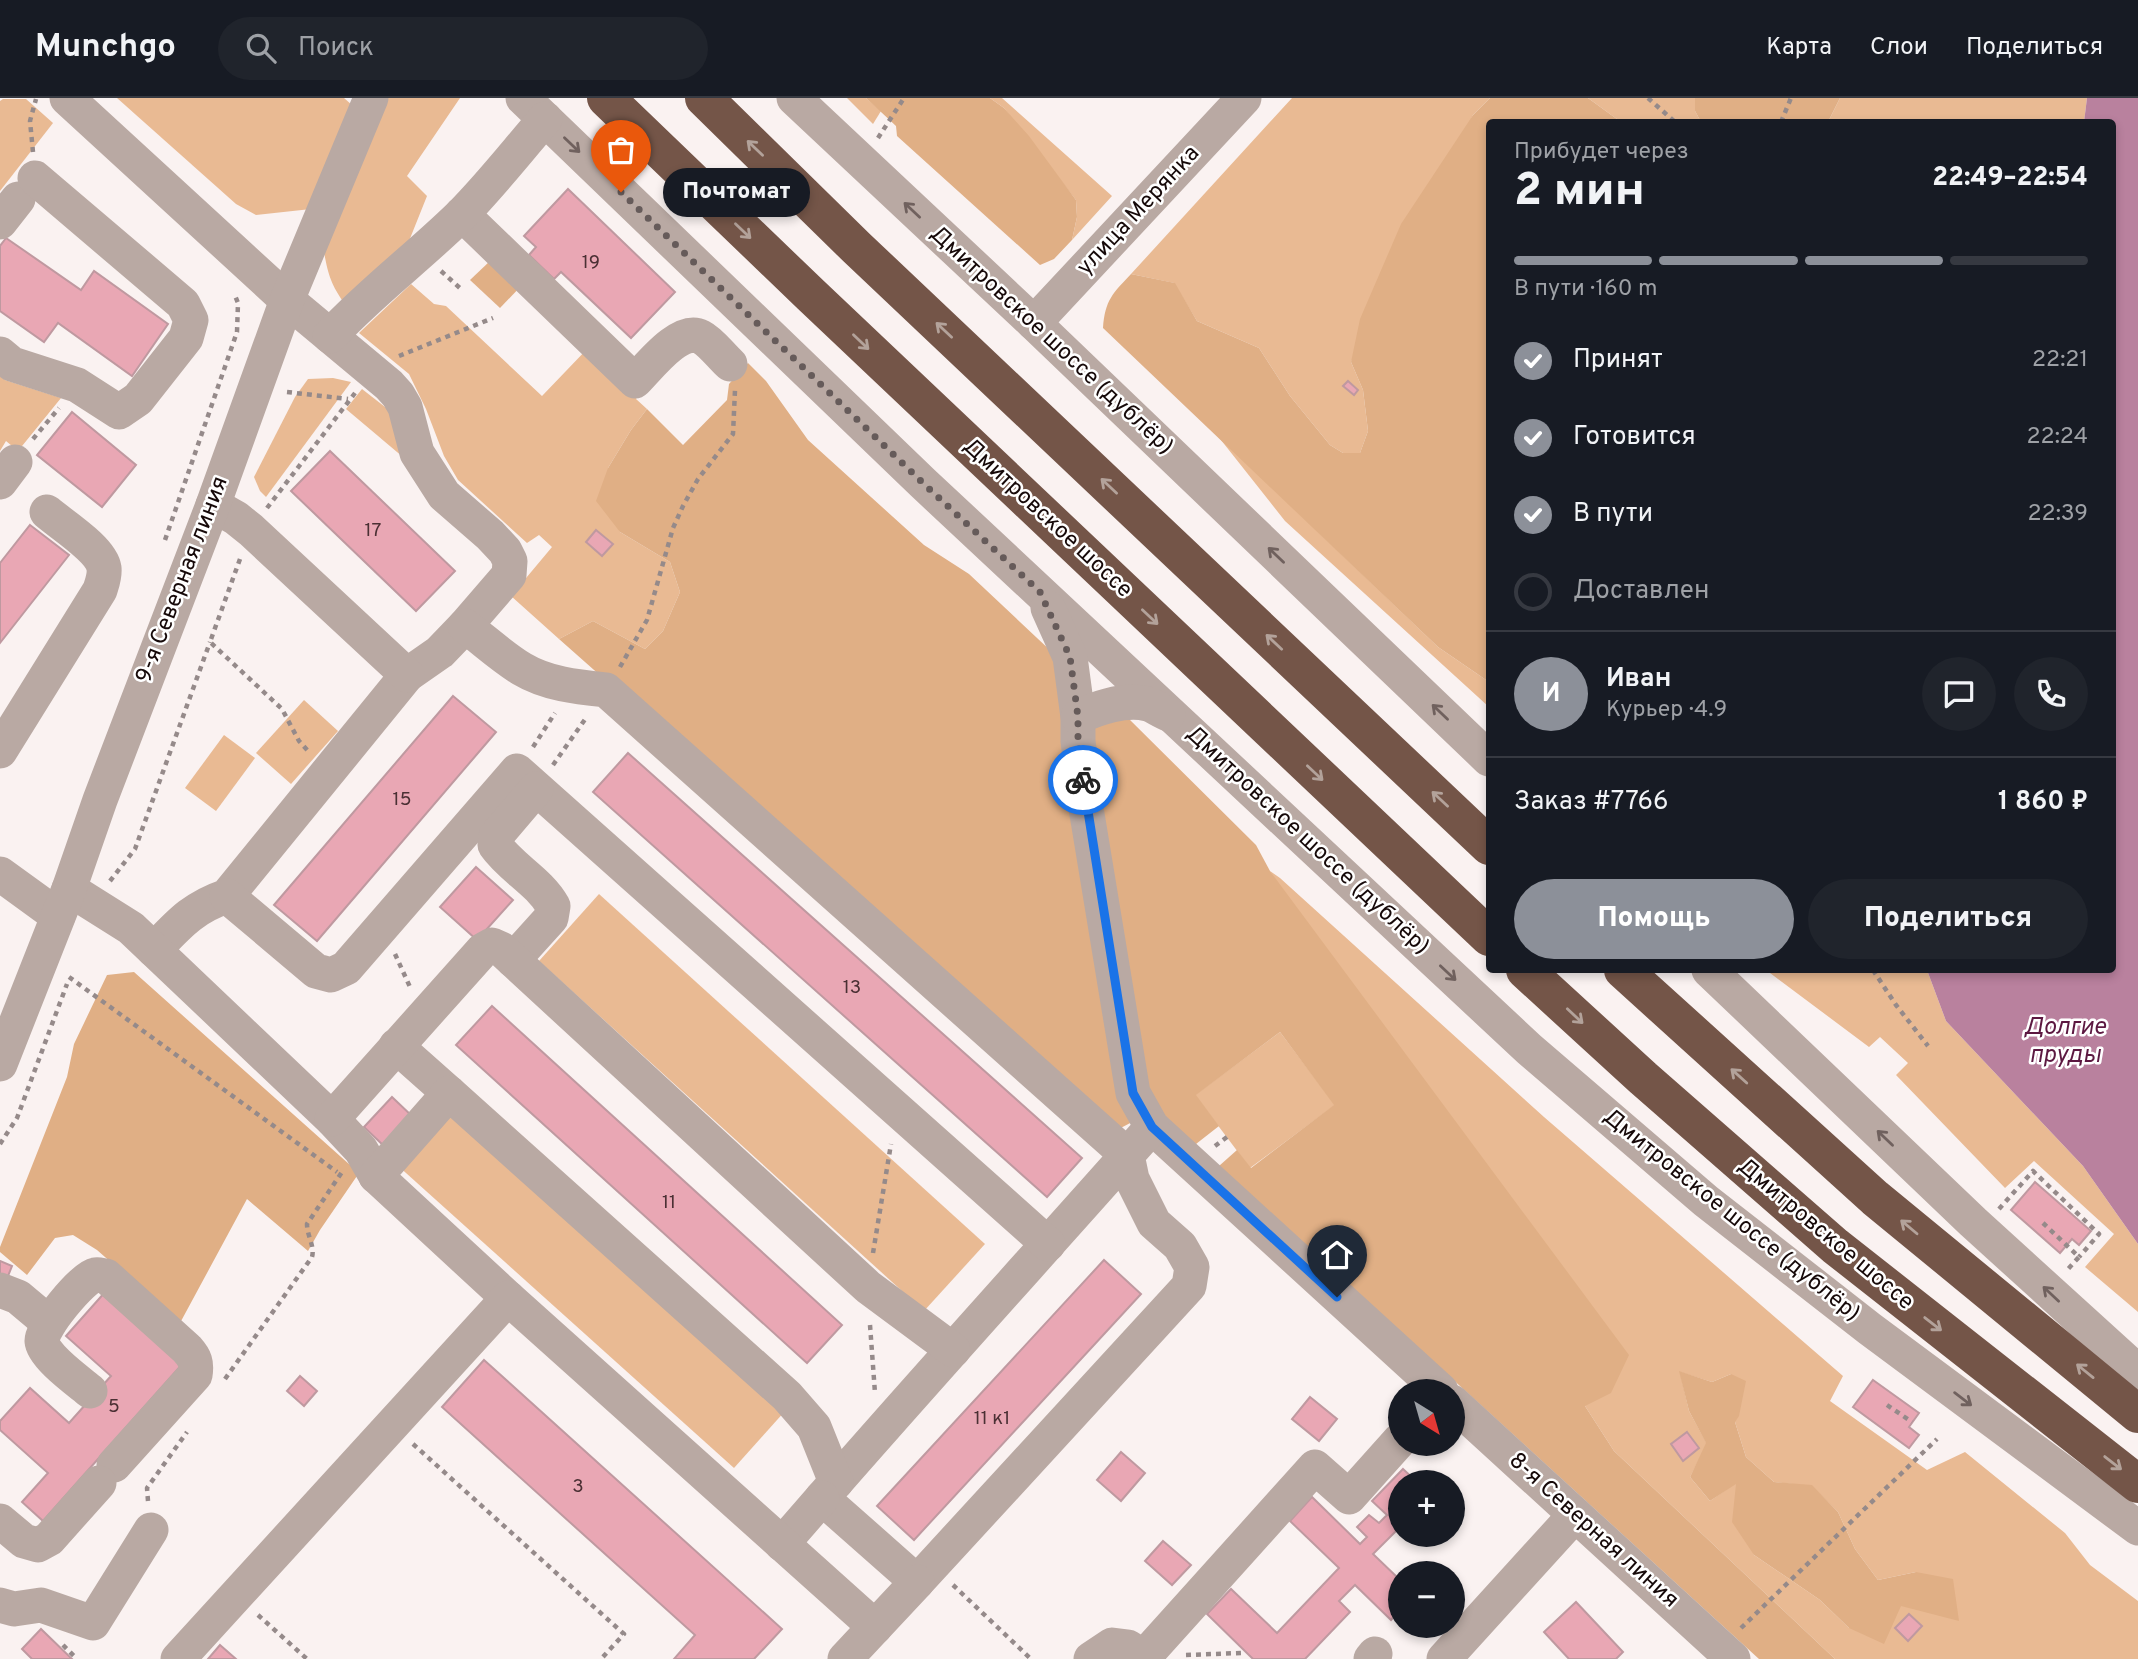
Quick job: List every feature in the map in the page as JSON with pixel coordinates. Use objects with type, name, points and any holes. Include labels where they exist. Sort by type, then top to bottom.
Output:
[{"type":"highway","name":"Дмитровское шоссе","points":[[606,98],[1486,934]]},
{"type":"highway","points":[[704,98],[857,248],[1486,843]]},
{"type":"highway","name":"Дмитровское шоссе","points":[[1528,973],[1643,1078],[1835,1246],[2138,1484]]},
{"type":"highway","points":[[1626,973],[1875,1198],[2138,1414]]},
{"type":"street","name":"Дмитровское шоссе (дублёр)","points":[[794,98],[1034,323],[1486,756]]},
{"type":"street","name":"улица Мерянка","points":[[1034,323],[1244,98]]},
{"type":"street","name":"9-я Северная линия","points":[[0,1064],[64,902],[287,300],[368,100]]},
{"type":"street","points":[[45,101],[376,373],[398,395],[405,407],[416,453],[444,495],[505,551],[510,561],[509,575],[440,652],[407,675],[227,896],[206,904],[183,919],[153,950]]},
{"type":"street","name":"Дмитровское шоссе (дублёр)","points":[[534,108],[923,483],[1529,1049],[1706,1201],[1870,1329],[2138,1528]]},
{"type":"street","points":[[330,336],[462,214],[534,108]]},
{"type":"street","points":[[0,354],[12,363],[77,385],[119,412],[138,399],[186,338],[191,320],[183,303],[18,200]]},
{"type":"street","points":[[462,214],[635,381],[671,345],[690,334],[702,337],[730,364]]},
{"type":"street","points":[[213,505],[251,530],[407,675]]},
{"type":"street","points":[[0,751],[100,590],[104,578],[104,566],[99,555],[47,512]]},
{"type":"street","points":[[1040,592],[1070,657],[1086,808],[1133,1093],[1152,1127],[1428,1379]]},
{"type":"street","points":[[465,626],[522,669],[545,680],[606,690],[1127,1155],[1132,1179],[1154,1223],[1180,1246],[1192,1266],[1189,1286],[845,1659]]},
{"type":"street","points":[[1078,717],[1100,707],[1134,704],[1147,704],[1174,717]]},
{"type":"street","points":[[227,896],[316,971],[331,975],[346,968],[526,780]]},
{"type":"street","points":[[513,960],[551,918],[553,906],[547,895],[501,855],[495,845],[496,836],[526,780]]},
{"type":"street","points":[[526,780],[1048,1244]]},
{"type":"street","points":[[0,874],[131,928],[332,1119],[361,1150],[363,1170],[875,1627]]},
{"type":"street","points":[[332,1119],[483,950],[492,945],[501,948],[868,1287],[953,1350]]},
{"type":"street","points":[[1712,973],[1983,1231],[2138,1372]]},
{"type":"street","points":[[396,1046],[787,1396],[814,1427],[829,1490],[925,1574]]},
{"type":"street","points":[[363,1170],[449,1093]]},
{"type":"street","points":[[782,1544],[1152,1127]]},
{"type":"street","points":[[0,1521],[24,1541],[38,1545],[49,1539],[195,1375],[195,1358],[187,1349],[106,1276],[95,1275],[85,1281],[49,1323],[41,1339],[45,1351],[90,1391]]},
{"type":"street","points":[[0,1290],[18,1297],[49,1323]]},
{"type":"street","points":[[178,1659],[508,1298]]},
{"type":"street","name":"8-я Северная линия","points":[[1465,1414],[1727,1653]]},
{"type":"street","points":[[1091,1659],[1112,1645],[1128,1647],[1144,1658],[1315,1467],[1349,1497],[1388,1453]]},
{"type":"street","points":[[1444,1659],[1575,1515]]},
{"type":"street","points":[[0,1605],[14,1609],[41,1605],[93,1623],[151,1530]]},
{"type":"path","points":[[878,138],[904,98]]},
{"type":"path","points":[[1648,98],[1672,119]]},
{"type":"path","points":[[1783,119],[1791,98]]},
{"type":"path","points":[[18,200],[30,121],[45,101]]},
{"type":"path","points":[[164,542],[237,332],[238,303],[231,285]]},
{"type":"path","points":[[388,360],[492,318]]},
{"type":"path","points":[[526,780],[606,690],[648,620],[673,528],[683,506],[698,479],[733,434],[736,376],[730,364]]},
{"type":"path","points":[[7,472],[77,385]]},
{"type":"path","points":[[287,392],[349,399]]},
{"type":"path","points":[[109,882],[135,849],[210,642]]},
{"type":"path","points":[[526,780],[572,686]]},
{"type":"path","points":[[1875,973],[1928,1046]]},
{"type":"path","points":[[69,977],[340,1174],[363,1170]]},
{"type":"path","points":[[1998,1210],[2033,1171],[2099,1234],[2079,1256]]},
{"type":"path","points":[[218,1389],[312,1257],[313,1248],[307,1233],[307,1224],[340,1174]]},
{"type":"path","points":[[2043,1223],[2067,1245]]},
{"type":"path","points":[[1887,1405],[1912,1422]]},
{"type":"path","points":[[151,1530],[147,1488],[194,1422]]},
{"type":"path","points":[[392,1425],[624,1633],[601,1659]]},
{"type":"path","points":[[1727,1653],[1937,1439]]},
{"type":"path","points":[[925,1574],[1031,1659]]},
{"type":"path","points":[[236,1596],[307,1659]]},
{"type":"path","points":[[1144,1658],[1241,1653]]},
{"type":"shaded area","points":[[117,98],[344,98],[352,105],[311,209],[256,215],[236,204]]},
{"type":"shaded area","points":[[387,98],[460,98],[407,176],[427,196],[405,251],[345,304],[331,279],[324,252]]},
{"type":"shaded area","points":[[847,98],[866,98],[881,111],[873,124]]},
{"type":"shaded area","points":[[866,98],[990,98],[1004,108],[1029,136],[1076,200],[1077,217],[1072,240],[1054,259],[1040,265],[897,136],[896,126]]},
{"type":"shaded area","points":[[990,98],[1002,98],[1112,196],[1072,240],[1077,217],[1076,200],[1004,108]]},
{"type":"shaded area","points":[[1292,98],[1490,98],[1473,115],[1351,362],[1363,390],[1368,431],[1360,453],[1343,453],[1330,445],[1290,396],[1259,348],[1197,321],[1174,283],[1131,274]]},
{"type":"shaded area","points":[[1490,98],[1588,98],[1617,119],[1486,119],[1486,680],[1438,647],[1103,328],[1111,298],[1131,274],[1175,283],[1197,321],[1259,348],[1290,396],[1330,445],[1343,453],[1360,453],[1368,431],[1363,390],[1351,362],[1360,319],[1401,224],[1473,115]]},
{"type":"shaded area","points":[[1588,98],[1695,98],[1695,111],[1699,119],[1617,119]]},
{"type":"shaded area","points":[[1695,98],[1840,98],[1830,119],[1699,119],[1695,111]]},
{"type":"shaded area","points":[[1840,98],[2087,98],[2084,119],[1830,119]]},
{"type":"shaded area","points":[[26,99],[53,123],[0,191],[0,101]]},
{"type":"shaded area","points":[[490,261],[523,284],[500,308],[470,280]]},
{"type":"shaded area","points":[[411,284],[434,304],[446,306],[542,396],[589,347],[638,396],[636,399],[647,409],[608,468],[620,532],[670,562],[680,592],[663,631],[645,649],[593,621],[559,639],[511,596],[552,547],[539,535],[527,543],[458,480],[444,456],[409,374],[359,333]]},
{"type":"shaded area","points":[[748,363],[766,381],[808,440],[924,545],[969,574],[1053,653],[1068,686],[1128,718],[1256,845],[1270,871],[1629,1355],[1611,1393],[1585,1406],[1614,1451],[1835,1659],[1759,1659],[1465,1391],[1465,1379],[1452,1379],[1219,1166],[1237,1150],[1251,1168],[1334,1105],[1280,1032],[1196,1095],[1219,1126],[1196,1144],[1134,1121],[1115,1131],[559,639],[593,621],[645,649],[663,631],[680,592],[670,562],[620,532],[596,501],[608,468],[647,409],[683,445],[727,400],[729,384]]},
{"type":"shaded area","points":[[0,376],[61,398],[18,451],[6,441],[0,451]]},
{"type":"shaded area","points":[[333,378],[351,382],[266,497],[254,477],[295,397],[308,379]]},
{"type":"shaded area","points":[[362,389],[394,414],[416,468],[346,409]]},
{"type":"shaded area","points":[[1217,435],[1438,647],[1486,680],[1486,704],[1285,521]]},
{"type":"shaded area","points":[[304,700],[338,731],[291,784],[256,753]]},
{"type":"shaded area","points":[[224,735],[255,758],[216,811],[185,788]]},
{"type":"shaded area","points":[[1270,871],[1544,1117],[1843,1376],[1830,1401],[1927,1470],[1965,1452],[2065,1533],[2090,1565],[2138,1601],[2138,1659],[1835,1659],[1614,1451]],"holes":[[[1680,1372],[1712,1382],[1731,1374],[1735,1422],[1746,1457],[1774,1482],[1812,1486],[1838,1512],[1855,1549],[1878,1580],[1916,1572],[1900,1606],[1849,1628],[1820,1600],[1754,1555],[1736,1483],[1710,1501],[1690,1477],[1707,1444],[1689,1411]]]},
{"type":"shaded area","points":[[599,894],[985,1244],[924,1311],[539,961]]},
{"type":"shaded area","points":[[134,972],[359,1173],[308,1251],[247,1199],[180,1323],[97,1250],[73,1235],[55,1238],[27,1275],[0,1252],[67,1077],[74,1044],[107,975]]},
{"type":"shaded area","points":[[1770,973],[1928,973],[1946,1021],[2083,1166],[2138,1244],[2138,1312],[2085,1267],[2114,1234],[2034,1161],[2005,1188],[1896,1075],[1908,1063],[1880,1037],[1869,1047]]},
{"type":"shaded area","points":[[1280,1032],[1335,1105],[1250,1168],[1195,1095]]},
{"type":"shaded area","points":[[448,1107],[786,1410],[734,1468],[396,1164]]},
{"type":"shaded area","points":[[1679,1371],[1712,1382],[1731,1374],[1746,1381],[1739,1416],[1735,1422],[1746,1457],[1774,1482],[1812,1485],[1838,1512],[1855,1549],[1878,1580],[1916,1572],[1953,1579],[1959,1621],[1901,1606],[1884,1644],[1849,1628],[1820,1600],[1754,1555],[1732,1522],[1736,1484],[1710,1501],[1690,1477],[1706,1443],[1689,1411]]},
{"type":"water","name":"Долгие пруды","points":[[2087,98],[2138,98],[2138,1244],[2083,1166],[1946,1021],[1928,973],[2116,973],[2116,119],[2084,119]]},
{"type":"building","points":[[568,189],[675,292],[631,338],[561,272],[554,279],[529,255],[536,247],[524,236]]},
{"type":"building","points":[[6,238],[81,290],[94,271],[168,324],[132,376],[58,323],[44,342],[0,311],[0,246]]},
{"type":"building","points":[[1348,381],[1358,390],[1354,395],[1343,386]]},
{"type":"building","points":[[72,412],[136,465],[102,507],[37,455]]},
{"type":"building","points":[[330,451],[455,571],[416,611],[291,491]]},
{"type":"building","points":[[30,525],[69,555],[0,643],[0,563]]},
{"type":"building","points":[[596,530],[613,544],[602,556],[586,542]]},
{"type":"building","points":[[453,696],[496,732],[317,941],[274,905]]},
{"type":"building","points":[[628,753],[1082,1158],[1047,1197],[593,792]]},
{"type":"building","points":[[476,867],[513,900],[477,940],[440,907]]},
{"type":"building","points":[[492,1006],[842,1325],[807,1363],[456,1045]]},
{"type":"building","points":[[392,1097],[413,1117],[385,1147],[364,1127]]},
{"type":"building","points":[[2035,1182],[2091,1231],[2079,1245],[2072,1239],[2060,1253],[2011,1210]]},
{"type":"building","points":[[1104,1260],[1141,1294],[914,1540],[877,1506]]},
{"type":"building","points":[[0,1261],[12,1266],[6,1281],[0,1279]]},
{"type":"building","points":[[106,1291],[185,1361],[43,1521],[22,1502],[48,1473],[0,1430],[0,1421],[30,1388],[69,1423],[111,1376],[66,1336]]},
{"type":"building","points":[[484,1360],[782,1629],[754,1659],[674,1659],[695,1635],[442,1407]]},
{"type":"building","points":[[300,1376],[317,1391],[304,1406],[287,1391]]},
{"type":"building","points":[[1873,1380],[1919,1413],[1909,1427],[1919,1435],[1909,1448],[1853,1407]]},
{"type":"building","points":[[1310,1397],[1337,1419],[1319,1441],[1292,1419]]},
{"type":"building","points":[[1687,1432],[1699,1448],[1683,1461],[1671,1444]]},
{"type":"building","points":[[1121,1452],[1145,1473],[1121,1501],[1097,1480]]},
{"type":"building","points":[[1388,1484],[1388,1539],[1373,1554],[1388,1568],[1388,1617],[1355,1585],[1339,1601],[1350,1612],[1305,1659],[1253,1659],[1207,1614],[1231,1589],[1277,1633],[1339,1568],[1290,1521],[1312,1497],[1360,1544],[1367,1537],[1357,1527],[1369,1515],[1379,1523],[1387,1515],[1372,1501]]},
{"type":"building","points":[[1163,1541],[1191,1565],[1172,1585],[1145,1561]]},
{"type":"building","points":[[1576,1602],[1623,1652],[1616,1659],[1569,1659],[1544,1632]]},
{"type":"building","points":[[1909,1614],[1922,1626],[1908,1641],[1895,1628]]},
{"type":"building","points":[[41,1629],[72,1659],[32,1659],[22,1649]]},
{"type":"building","points":[[220,1645],[236,1659],[208,1659]]},
{"type":"way so far","points":[[621,192],[1040,592],[1070,657],[1083,780]]},
{"type":"place","name":"Почтомат","points":[[621,192]]},
{"type":"route","points":[[1083,780],[1133,1093],[1152,1127],[1337,1297]]}]
